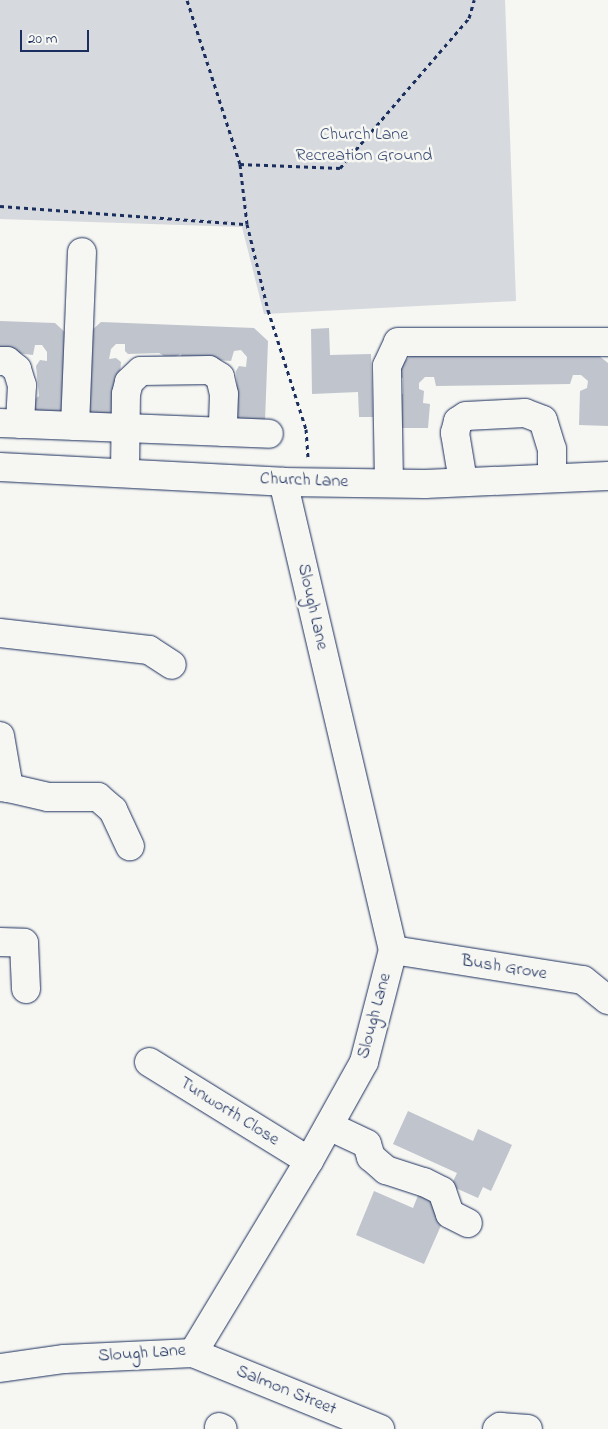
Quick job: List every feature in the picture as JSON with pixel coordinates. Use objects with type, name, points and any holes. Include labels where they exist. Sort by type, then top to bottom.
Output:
[{"type":"street","points":[[75,426],[82,252]]},
{"type":"street","points":[[388,483],[387,366],[398,342],[608,342]]},
{"type":"street","points":[[0,361],[7,361],[17,369],[22,385],[10,423],[269,434]]},
{"type":"street","points":[[125,473],[126,394],[129,382],[141,372],[209,370],[220,377],[224,394],[223,432]]},
{"type":"street","points":[[464,481],[455,433],[458,421],[466,416],[525,413],[543,420],[552,449],[552,478]]},
{"type":"street","name":"Church Lane","points":[[0,468],[283,482],[388,483],[608,476]]},
{"type":"street","name":"Slough Lane","points":[[0,1368],[64,1358],[193,1353],[310,1161],[364,1062],[393,950],[283,482]]},
{"type":"street","points":[[0,633],[149,650],[172,665]]},
{"type":"street","points":[[0,736],[5,787],[48,796],[98,797],[113,810],[130,846]]},
{"type":"street","points":[[0,942],[24,943],[26,989]]},
{"type":"street","name":"Bush Grove","points":[[393,950],[583,980],[608,1000]]},
{"type":"street","name":"Tunworth Close","points":[[149,1062],[310,1161]]},
{"type":"street","points":[[329,1126],[367,1144],[371,1157],[380,1166],[424,1182],[442,1191],[450,1214],[468,1224]]},
{"type":"street","name":"Salmon Street","points":[[193,1353],[380,1429]]},
{"type":"street","points":[[498,1429],[500,1426],[528,1429]]},
{"type":"path","points":[[187,0],[240,164],[248,224],[268,310],[306,429],[310,482]]},
{"type":"path","points":[[240,164],[340,168],[469,18],[474,0]]},
{"type":"path","points":[[0,206],[248,224]]},
{"type":"green space","name":"Church Lane Recreation Ground","points":[[0,0],[505,0],[516,301],[264,314],[242,227],[0,219]]},
{"type":"building","points":[[0,321],[55,323],[68,335],[65,415],[41,414],[34,408],[36,398],[39,396],[36,366],[40,360],[47,361],[47,352],[42,345],[35,345],[33,355],[0,351]]},
{"type":"building","points":[[101,322],[254,328],[268,341],[265,421],[241,420],[233,414],[238,402],[236,371],[239,366],[246,367],[247,357],[241,350],[234,351],[231,361],[197,356],[192,359],[182,358],[181,354],[174,357],[164,356],[159,353],[128,354],[125,351],[125,344],[116,344],[111,349],[109,359],[116,358],[121,362],[120,374],[115,376],[114,396],[117,409],[106,415],[88,415],[91,331]]},
{"type":"building","points":[[329,328],[330,355],[371,354],[373,417],[359,417],[358,392],[312,394],[311,329]]},
{"type":"building","points":[[593,351],[608,363],[608,426],[579,425],[580,391],[587,388],[588,381],[581,375],[573,375],[570,384],[436,386],[434,377],[425,377],[419,383],[419,389],[424,391],[423,403],[430,404],[428,428],[396,428],[397,394],[403,394],[403,378],[396,378],[396,370],[410,356]]},
{"type":"building","points":[[408,1111],[473,1141],[478,1129],[512,1145],[491,1191],[483,1187],[478,1198],[451,1186],[457,1173],[393,1144]]},
{"type":"building","points":[[421,1188],[447,1212],[424,1264],[356,1235],[374,1191],[413,1208]]}]
